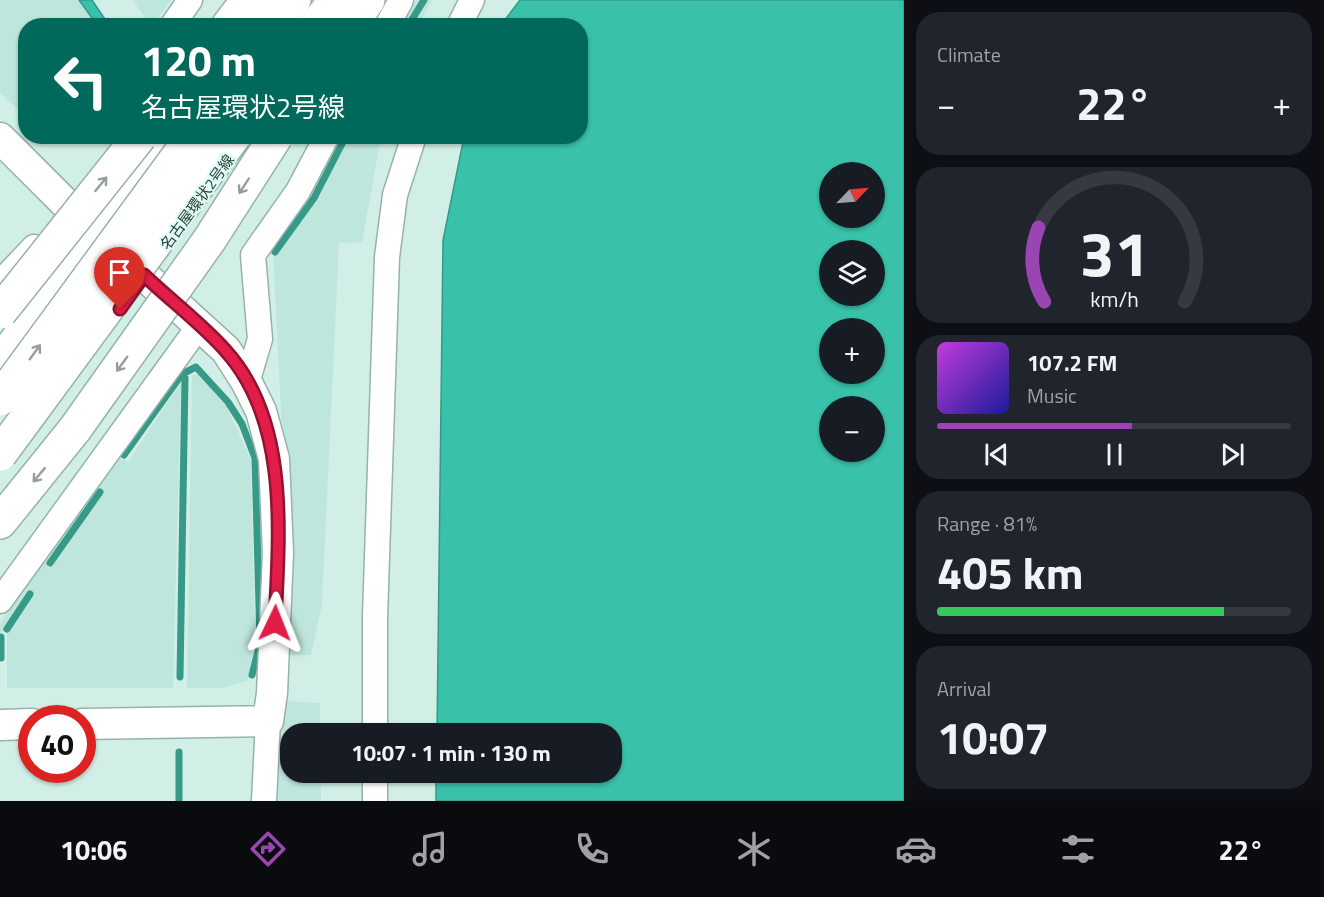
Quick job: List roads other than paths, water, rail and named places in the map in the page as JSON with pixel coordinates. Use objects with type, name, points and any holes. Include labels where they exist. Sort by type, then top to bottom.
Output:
[{"type":"highway","points":[[234,18],[248,0]]},
{"type":"highway","points":[[257,18],[270,0]]},
{"type":"highway","points":[[281,18],[294,0]]},
{"type":"highway","points":[[322,18],[334,0]]},
{"type":"highway","points":[[332,18],[345,0]]},
{"type":"highway","points":[[356,18],[368,0]]},
{"type":"highway","points":[[0,312],[134,144]]},
{"type":"highway","points":[[0,363],[163,144]]},
{"type":"highway","points":[[0,399],[187,144]]},
{"type":"highway","points":[[0,454],[228,144]]},
{"type":"highway","name":"名古屋環状2号線","points":[[0,471],[239,144]]},
{"type":"highway","points":[[0,522],[75,429],[210,239],[271,144]]},
{"type":"street","points":[[178,18],[190,0]]},
{"type":"street","points":[[190,0],[193,18]]},
{"type":"street","points":[[391,18],[401,0]]},
{"type":"street","points":[[463,18],[472,0]]},
{"type":"street","points":[[0,138],[70,208],[226,351],[248,383],[261,411],[274,459],[278,553],[272,693],[268,721],[264,801]]},
{"type":"street","points":[[248,383],[260,339],[254,255],[298,191],[323,144]]},
{"type":"street","points":[[375,723],[375,617],[387,257],[394,195],[411,144]]},
{"type":"street","points":[[0,283],[70,208]]},
{"type":"street","points":[[0,601],[199,326]]},
{"type":"street","points":[[96,724],[268,721]]},
{"type":"street","points":[[0,725],[18,724]]},
{"type":"street","points":[[375,783],[375,801]]},
{"type":"waterway","points":[[413,18],[424,0]]},
{"type":"waterway","points":[[275,252],[314,198],[342,144]]},
{"type":"waterway","points":[[124,455],[182,374],[196,367],[228,402],[242,424],[255,458],[260,643],[252,675]]},
{"type":"waterway","points":[[180,372],[185,378],[180,677]]},
{"type":"waterway","points":[[50,563],[100,492]]},
{"type":"waterway","points":[[7,629],[30,594]]},
{"type":"waterway","points":[[1,637],[1,658]]},
{"type":"waterway","points":[[179,752],[179,801]]}]
